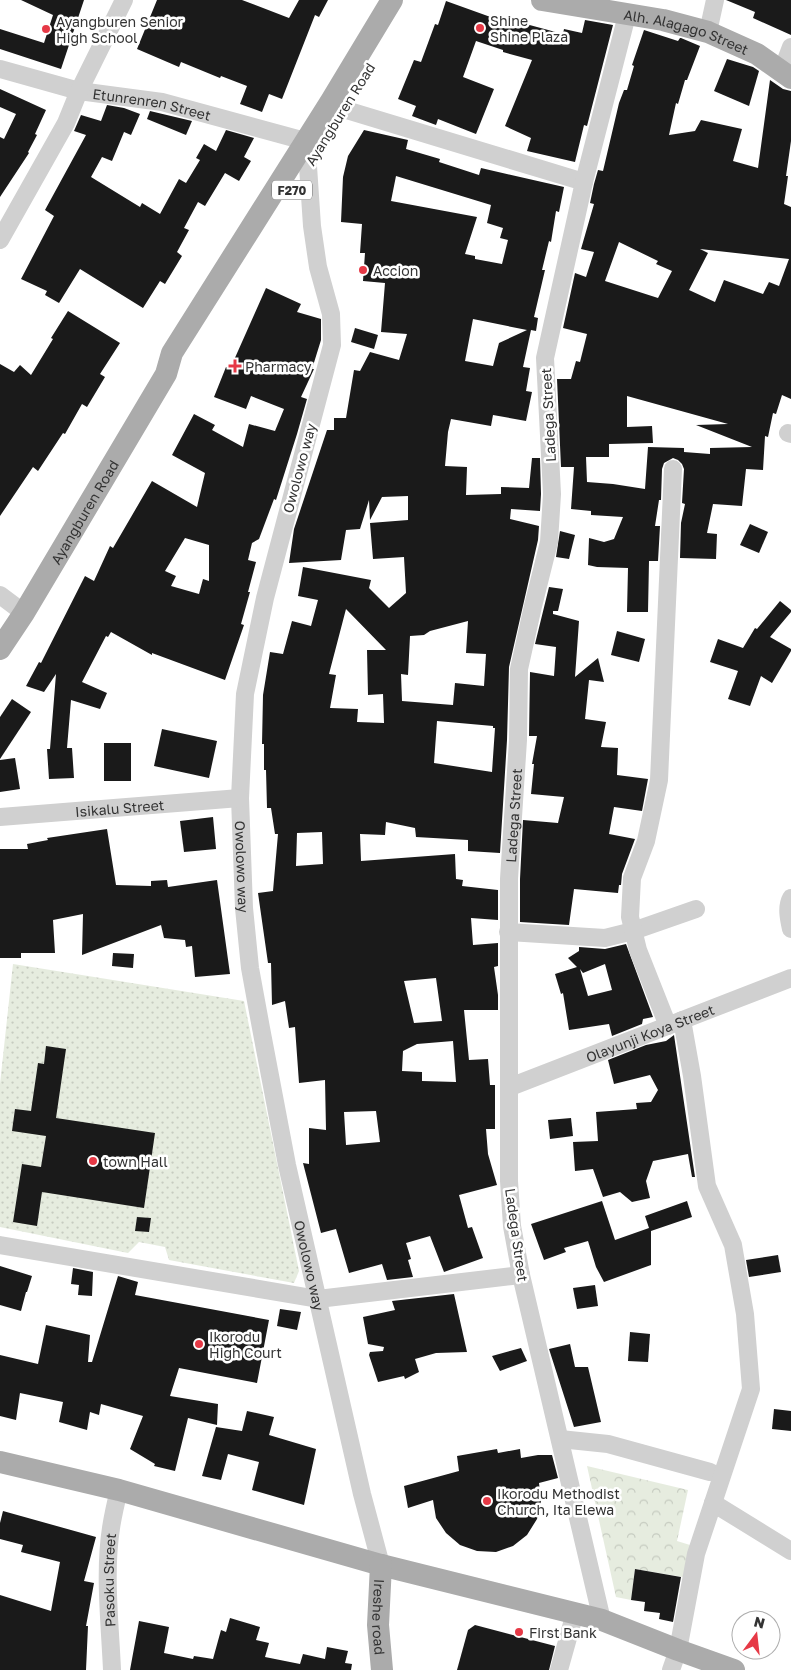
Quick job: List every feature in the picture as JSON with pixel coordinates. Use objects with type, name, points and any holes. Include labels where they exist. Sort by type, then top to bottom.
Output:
[{"type":"main road","name":"Ayangburen Road","points":[[0,649],[166,374],[172,353],[392,0]]},
{"type":"main road","name":"Ayangburen Road","points":[[166,374],[185,358],[308,166],[409,0]]},
{"type":"main road","name":"Alh. Alagago Street","points":[[542,0],[663,20],[708,32],[757,54],[787,74]]},
{"type":"main road","points":[[0,1462],[119,1490],[381,1565],[602,1620],[674,1660],[734,1670]]},
{"type":"main road","name":"Ireshe road","points":[[381,1565],[378,1625],[382,1670]]},
{"type":"street","points":[[0,240],[66,123],[79,91],[124,0]]},
{"type":"street","points":[[708,32],[716,0]]},
{"type":"street","name":"Ladega Street","points":[[602,1620],[521,1275],[512,1226],[509,1181],[508,879],[518,740],[519,669],[532,606],[549,542],[552,494],[545,358],[584,182],[627,15]]},
{"type":"street","points":[[787,74],[791,46]]},
{"type":"street","name":"Etunrenren Street","points":[[0,69],[79,91],[162,102],[305,141]]},
{"type":"street","points":[[343,109],[584,182]]},
{"type":"street","name":"Owolowo way","points":[[308,166],[312,226],[318,267],[331,314],[332,346],[265,598],[245,694],[240,798],[244,908],[250,968],[287,1165],[362,1494],[381,1565]]},
{"type":"street","points":[[673,469],[658,780],[646,841],[632,878],[630,918],[638,950],[675,1023],[692,1076],[707,1186],[732,1245],[744,1314],[751,1389],[696,1554],[674,1660]]},
{"type":"street","points":[[0,595],[24,612]]},
{"type":"street","name":"Isikalu Street","points":[[0,817],[240,798]]},
{"type":"street","points":[[791,898],[788,918],[791,929]]},
{"type":"street","points":[[508,932],[605,938],[633,931],[696,908]]},
{"type":"street","name":"Olayunji Koya Street","points":[[510,1087],[791,978]]},
{"type":"street","points":[[0,1244],[318,1299],[521,1275]]},
{"type":"street","points":[[560,1438],[608,1444],[710,1472]]},
{"type":"street","name":"Pasoku Street","points":[[112,1670],[109,1558],[111,1528],[119,1490]]},
{"type":"street","points":[[713,1503],[791,1551]]},
{"type":"street","points":[[559,1670],[575,1613]]},
{"type":"green space","points":[[13,964],[244,1001],[299,1271],[294,1283],[169,1260],[165,1247],[139,1242],[128,1253],[0,1227],[0,1084]]},
{"type":"green space","points":[[587,1466],[688,1490],[677,1541],[690,1545],[683,1577],[635,1569],[631,1600],[616,1597]]},
{"type":"building","points":[[21,0],[84,0],[61,69],[0,49],[0,29],[44,43],[53,15]]},
{"type":"building","points":[[157,0],[242,0],[289,18],[299,0],[328,0],[319,17],[315,15],[282,99],[269,94],[262,112],[240,104],[247,86],[221,76],[220,78],[181,62],[179,67],[137,49]]},
{"type":"building","points":[[726,0],[791,0],[791,35],[753,18],[755,12]]},
{"type":"building","points":[[446,1],[510,24],[511,20],[563,34],[564,29],[582,33],[585,20],[613,25],[587,126],[584,125],[575,162],[527,151],[531,138],[505,126],[532,60],[503,52],[503,50],[476,41],[463,77],[494,89],[476,134],[438,119],[436,125],[412,116],[416,106],[398,99],[414,60],[421,62],[435,24],[438,25]]},
{"type":"building","points":[[644,30],[678,41],[681,38],[700,46],[687,80],[685,80],[678,104],[676,103],[669,135],[695,131],[701,120],[742,129],[733,161],[758,168],[770,80],[783,89],[791,91],[791,141],[784,204],[791,207],[791,399],[782,395],[776,414],[773,413],[768,437],[765,436],[763,470],[746,469],[742,506],[713,504],[707,533],[717,534],[716,559],[680,558],[681,523],[685,504],[682,503],[684,469],[678,460],[673,458],[664,463],[662,469],[661,500],[659,500],[655,526],[660,526],[658,561],[649,561],[648,612],[627,612],[628,568],[588,565],[589,538],[604,542],[614,539],[623,517],[591,515],[591,511],[571,509],[574,467],[561,467],[557,379],[571,379],[576,361],[580,362],[587,334],[563,328],[575,273],[586,277],[594,252],[581,249],[594,204],[590,203],[598,170],[603,171],[619,103],[624,90],[627,90],[634,66],[632,65]],"holes":[[[619,242],[658,261],[656,264],[672,271],[658,298],[605,281]],[[700,249],[789,259],[779,286],[769,282],[763,294],[724,280],[715,302],[689,290],[708,253]],[[627,396],[728,424],[696,425],[752,447],[710,448],[710,454],[684,452],[684,448],[648,447],[645,489],[587,482],[586,457],[609,457],[609,444],[653,443],[652,426],[627,427]]]},
{"type":"building","points":[[727,59],[753,67],[759,71],[749,106],[714,91]]},
{"type":"building","points":[[0,89],[46,110],[29,153],[0,197],[0,137],[4,139],[16,114],[0,107]]},
{"type":"building","points":[[107,105],[124,108],[140,114],[131,135],[124,132],[112,161],[102,157],[91,177],[140,207],[142,203],[160,214],[179,179],[186,183],[200,160],[196,158],[204,144],[216,151],[226,130],[254,138],[244,157],[251,161],[239,181],[225,173],[205,206],[198,202],[184,228],[189,230],[177,252],[182,256],[165,284],[160,281],[143,308],[80,269],[59,303],[45,295],[47,291],[21,279],[54,216],[45,210],[86,135],[74,131],[81,115],[101,121]]},
{"type":"building","points":[[150,111],[192,121],[186,135],[147,119]]},
{"type":"building","points":[[364,130],[408,140],[406,149],[440,159],[439,162],[479,175],[481,168],[564,187],[559,212],[556,211],[551,242],[549,241],[542,270],[545,270],[534,317],[538,318],[536,331],[531,330],[523,367],[530,368],[526,391],[532,392],[526,421],[493,415],[491,426],[451,419],[448,432],[445,466],[467,467],[466,495],[501,494],[501,487],[529,488],[532,458],[540,458],[540,511],[511,509],[510,519],[539,526],[538,540],[509,667],[507,740],[500,853],[468,851],[468,840],[416,837],[415,828],[386,822],[385,835],[360,834],[361,861],[455,854],[456,879],[463,880],[462,886],[498,890],[498,920],[471,918],[473,945],[498,943],[498,966],[494,967],[498,1010],[464,1010],[469,1060],[488,1059],[490,1085],[495,1085],[495,1129],[486,1129],[488,1154],[497,1185],[459,1195],[468,1228],[472,1227],[483,1258],[444,1272],[430,1236],[406,1243],[411,1259],[408,1260],[413,1277],[387,1280],[382,1264],[349,1273],[336,1229],[321,1233],[303,1163],[309,1164],[309,1128],[326,1130],[325,1080],[299,1083],[295,1027],[289,1028],[285,1001],[272,1005],[271,963],[268,963],[258,893],[273,891],[278,834],[275,834],[271,808],[267,808],[264,744],[262,744],[263,695],[270,652],[283,654],[292,621],[311,626],[318,600],[298,596],[303,567],[371,580],[369,588],[389,608],[406,593],[404,557],[373,559],[370,523],[408,520],[408,496],[382,497],[370,520],[369,500],[360,529],[346,530],[341,560],[289,563],[294,529],[327,430],[334,430],[334,418],[346,418],[354,370],[360,371],[370,352],[399,360],[407,334],[381,332],[385,283],[363,281],[365,253],[360,253],[362,224],[341,222],[343,177],[348,156]],"holes":[[[396,176],[491,205],[487,223],[503,228],[500,238],[508,240],[502,264],[475,259],[475,256],[465,254],[477,217],[391,201]],[[473,319],[527,330],[499,343],[493,366],[465,361]],[[346,609],[386,650],[367,650],[368,695],[383,694],[384,723],[357,722],[358,709],[330,708],[336,675],[329,674]],[[468,621],[466,653],[486,654],[484,686],[455,683],[453,705],[402,701],[401,674],[408,675],[410,636],[424,635],[430,631]],[[437,721],[493,726],[495,728],[492,772],[434,763]],[[322,832],[323,864],[296,866],[297,833]],[[436,978],[442,1021],[414,1023],[404,981]],[[453,1041],[456,1082],[422,1081],[422,1072],[402,1071],[403,1051],[417,1044]],[[376,1111],[380,1142],[346,1145],[344,1112]]]},
{"type":"building","points":[[266,288],[301,304],[297,312],[321,319],[321,340],[312,369],[314,369],[301,397],[307,399],[297,434],[276,500],[274,499],[259,539],[252,543],[248,560],[256,562],[241,624],[244,625],[225,680],[152,653],[152,655],[111,632],[108,637],[106,636],[82,682],[107,693],[100,709],[71,700],[67,748],[72,748],[74,778],[49,779],[47,749],[50,749],[56,674],[44,692],[26,686],[39,662],[41,663],[85,576],[94,581],[110,546],[113,548],[152,481],[197,507],[205,473],[172,455],[194,414],[215,425],[212,430],[243,447],[249,424],[275,431],[284,409],[251,396],[246,409],[214,397],[226,367],[230,369]],"holes":[[[185,538],[209,545],[209,581],[203,579],[199,594],[171,586],[176,576],[165,571]]]},
{"type":"building","points":[[68,311],[120,343],[100,374],[105,377],[87,407],[82,404],[65,434],[63,433],[38,471],[33,467],[0,516],[0,364],[14,372],[20,365],[31,375]]},
{"type":"building","points":[[355,328],[378,335],[374,349],[351,342]]},
{"type":"building","points":[[750,524],[768,532],[759,553],[740,545]]},
{"type":"building","points":[[560,531],[575,535],[569,559],[556,557]]},
{"type":"building","points":[[549,587],[563,589],[558,611],[553,611],[553,614],[579,621],[575,677],[598,658],[604,682],[589,680],[585,719],[606,722],[601,747],[618,748],[617,775],[648,779],[642,811],[614,807],[609,834],[635,839],[622,874],[618,893],[574,889],[569,925],[520,922],[523,820],[558,823],[564,797],[531,794],[534,764],[532,764],[537,736],[529,736],[530,672],[554,676],[556,647],[535,644]]},
{"type":"building","points":[[780,601],[791,612],[770,637],[791,649],[791,651],[772,683],[761,676],[750,706],[728,699],[738,671],[710,662],[718,639],[743,648],[755,628],[757,629]]},
{"type":"building","points":[[617,631],[645,639],[639,662],[611,655]]},
{"type":"building","points":[[12,699],[31,712],[0,759],[0,717]]},
{"type":"building","points":[[162,729],[217,741],[209,778],[154,766]]},
{"type":"building","points":[[104,743],[131,743],[131,781],[104,781]]},
{"type":"building","points":[[15,758],[20,789],[0,792],[0,760]]},
{"type":"building","points":[[213,817],[216,849],[184,852],[180,821]]},
{"type":"building","points":[[107,829],[116,885],[151,886],[151,881],[167,880],[168,887],[217,880],[230,974],[195,977],[192,946],[186,947],[185,940],[164,938],[161,925],[82,955],[83,914],[53,920],[55,953],[21,953],[21,958],[0,958],[0,849],[28,849],[27,844],[48,840],[47,838]]},
{"type":"building","points":[[626,944],[653,1017],[643,1019],[642,1024],[612,1036],[609,1024],[569,1030],[563,993],[561,994],[555,974],[577,967],[568,958],[579,951],[579,947],[605,949]],"holes":[[[605,964],[612,990],[588,996],[580,969],[583,973]]]},
{"type":"building","points":[[113,953],[134,954],[133,968],[112,966]]},
{"type":"building","points":[[674,1035],[695,1177],[692,1177],[688,1154],[653,1161],[646,1181],[650,1198],[632,1202],[620,1192],[603,1197],[593,1169],[575,1171],[573,1142],[598,1141],[596,1112],[637,1109],[636,1103],[651,1102],[658,1090],[650,1075],[614,1084],[608,1060],[646,1045],[666,1041]]},
{"type":"building","points":[[46,1046],[66,1049],[56,1118],[155,1133],[144,1208],[42,1192],[37,1226],[13,1222],[22,1164],[41,1167],[46,1136],[12,1131],[15,1109],[31,1111],[38,1063],[44,1064]]},
{"type":"building","points":[[571,1118],[573,1136],[550,1139],[548,1120]]},
{"type":"building","points":[[602,1201],[615,1240],[649,1228],[645,1216],[687,1201],[692,1217],[651,1231],[651,1265],[604,1282],[596,1267],[588,1241],[564,1248],[566,1252],[544,1260],[531,1224]]},
{"type":"building","points":[[137,1217],[151,1218],[149,1232],[135,1231]]},
{"type":"building","points":[[778,1255],[781,1272],[749,1277],[746,1260]]},
{"type":"building","points":[[0,1266],[32,1276],[21,1311],[0,1305]]},
{"type":"building","points":[[73,1268],[93,1272],[92,1296],[78,1295],[79,1285],[71,1284]]},
{"type":"building","points":[[118,1276],[138,1282],[135,1295],[269,1320],[257,1383],[179,1368],[170,1396],[218,1404],[217,1425],[188,1418],[175,1471],[154,1466],[155,1464],[130,1449],[143,1416],[101,1404],[99,1415],[90,1412],[87,1430],[59,1422],[63,1402],[20,1393],[16,1420],[0,1416],[0,1355],[38,1364],[46,1325],[90,1335],[88,1362],[92,1362]]},
{"type":"building","points":[[595,1285],[598,1306],[577,1309],[573,1288]]},
{"type":"building","points":[[454,1294],[467,1352],[436,1353],[415,1359],[419,1372],[405,1379],[404,1376],[378,1382],[369,1355],[370,1352],[383,1351],[384,1347],[368,1344],[363,1317],[395,1310],[392,1301]]},
{"type":"building","points":[[280,1309],[301,1312],[297,1330],[277,1326]]},
{"type":"building","points":[[630,1332],[650,1334],[648,1362],[628,1361]]},
{"type":"building","points":[[570,1344],[575,1367],[588,1367],[601,1422],[574,1427],[549,1349]]},
{"type":"building","points":[[521,1348],[527,1361],[500,1371],[492,1356]]},
{"type":"building","points":[[774,1409],[791,1411],[791,1431],[772,1429]]},
{"type":"building","points":[[247,1411],[274,1417],[269,1435],[316,1449],[304,1505],[252,1490],[259,1462],[228,1454],[221,1480],[202,1476],[216,1427],[242,1431]]},
{"type":"building","name":"Ikorodu Methodist Church, Ita Elewa","points":[[497,1449],[498,1453],[520,1449],[521,1458],[552,1455],[558,1478],[539,1483],[541,1501],[537,1519],[527,1535],[513,1546],[496,1552],[477,1551],[460,1545],[446,1533],[436,1518],[433,1500],[408,1508],[404,1486],[459,1471],[457,1456]]},
{"type":"building","points":[[3,1511],[96,1537],[84,1581],[94,1583],[86,1626],[88,1626],[86,1670],[0,1670],[0,1595],[51,1611],[60,1562],[21,1552],[23,1545],[0,1539],[0,1523]]},
{"type":"building","points":[[635,1569],[681,1577],[673,1622],[659,1619],[660,1613],[644,1611],[645,1602],[631,1600]]},
{"type":"building","points":[[230,1618],[260,1627],[256,1640],[269,1643],[265,1657],[300,1664],[303,1654],[325,1659],[327,1647],[348,1651],[345,1663],[352,1664],[351,1670],[130,1670],[139,1621],[169,1627],[164,1653],[193,1659],[194,1656],[213,1659],[221,1630],[226,1632]]},
{"type":"building","points":[[475,1625],[555,1646],[549,1670],[457,1670],[468,1630]]},
{"type":"place","name":"Shine Shine Plaza","points":[[480,28]]},
{"type":"place","name":"Ayangburen Senior High School","points":[[46,29]]},
{"type":"place","name":"Accion","points":[[363,270]]},
{"type":"place","name":"Pharmacy","points":[[235,366]]},
{"type":"place","name":"town Hall","points":[[93,1161]]},
{"type":"place","name":"Ikorodu High Court","points":[[199,1344]]},
{"type":"place","name":"Ikorodu Methodist Church, Ita Elewa","points":[[487,1501]]},
{"type":"place","name":"First Bank","points":[[519,1632]]}]
